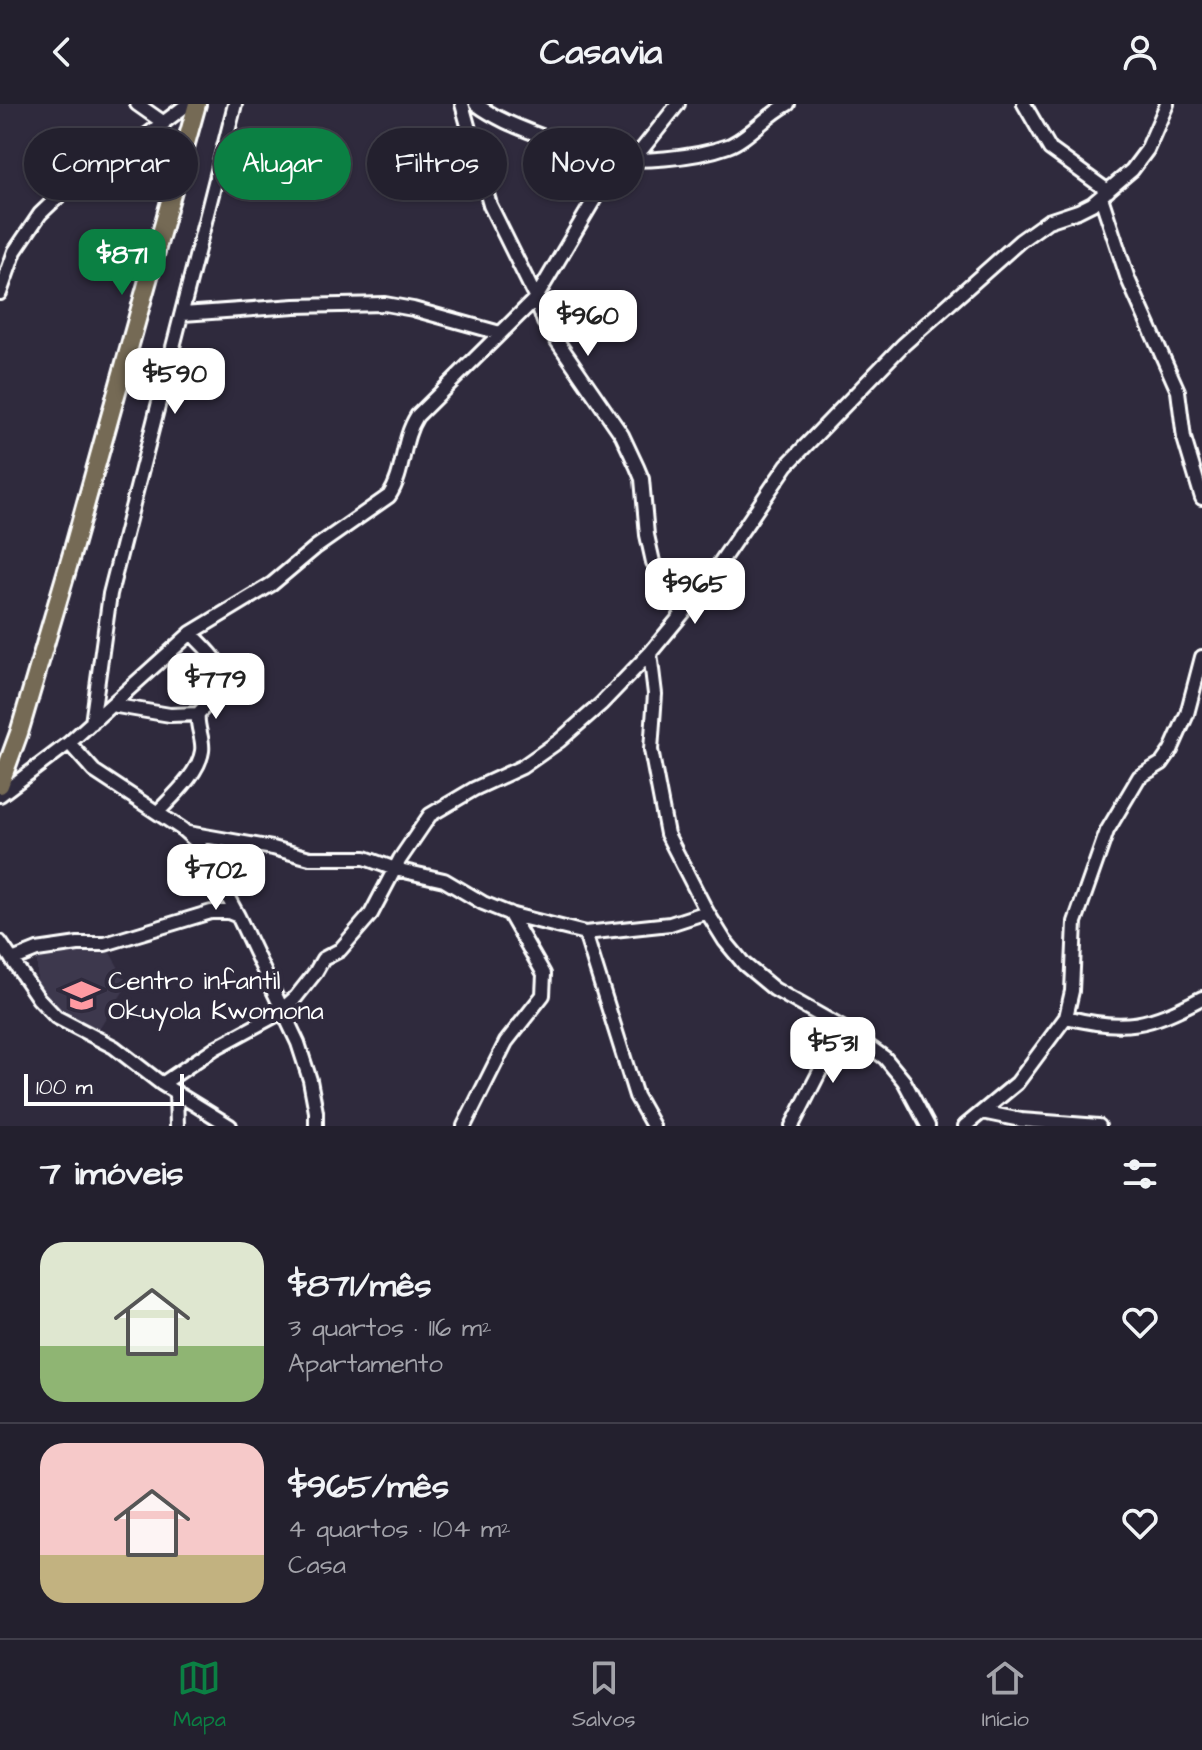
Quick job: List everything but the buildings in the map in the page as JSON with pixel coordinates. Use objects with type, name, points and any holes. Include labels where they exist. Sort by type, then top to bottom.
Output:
[{"type":"main road","points":[[0,785],[19,733],[72,553],[197,104]]},
{"type":"street","points":[[137,104],[164,123]]},
{"type":"street","points":[[0,293],[15,251],[40,214],[107,158],[135,144],[188,104]]},
{"type":"street","points":[[92,723],[110,594],[235,104]]},
{"type":"street","points":[[462,104],[490,205],[536,298],[544,322],[622,435],[637,467],[642,479],[647,535],[653,562],[672,589],[682,614]]},
{"type":"street","points":[[476,104],[504,122],[523,129]]},
{"type":"street","points":[[643,145],[678,104]]},
{"type":"street","points":[[643,158],[694,154],[729,146],[788,104]]},
{"type":"street","points":[[1024,104],[1050,149],[1105,194],[1128,279],[1178,391],[1184,438],[1202,498]]},
{"type":"street","points":[[162,1084],[215,1048],[282,1010],[306,985],[323,959],[340,950],[371,914],[395,869],[430,815],[474,789],[522,767],[559,741],[601,704],[682,614],[787,465],[903,345],[1038,227],[1078,211],[1105,194],[1142,158],[1167,104]]},
{"type":"street","points":[[0,795],[69,743],[191,633],[272,584],[316,547],[389,496],[396,487],[409,429],[417,416],[536,298],[594,200]]},
{"type":"street","points":[[183,314],[353,303],[385,304],[500,333]]},
{"type":"street","points":[[111,705],[170,715],[198,714],[222,688],[222,673],[218,663],[191,633]]},
{"type":"street","points":[[650,653],[655,694],[651,750],[667,834],[707,912],[744,964],[774,989],[846,1030],[895,1069],[928,1126]]},
{"type":"street","points":[[965,1126],[1017,1083],[1066,1017],[1072,991],[1075,922],[1107,831],[1139,777],[1162,763],[1171,750],[1187,714],[1202,657]]},
{"type":"street","points":[[158,812],[181,788],[200,758],[202,745],[198,714]]},
{"type":"street","points":[[69,743],[94,771],[188,833],[203,851],[238,916],[298,1043],[310,1080],[316,1126]]},
{"type":"street","points":[[188,833],[310,858],[356,856],[444,880],[483,903],[509,913],[585,933],[670,924],[707,912]]},
{"type":"street","points":[[12,960],[37,950],[105,944],[211,912],[228,912],[238,916]]},
{"type":"street","points":[[464,1126],[506,1042],[543,995],[544,974],[509,913]]},
{"type":"street","points":[[585,933],[636,1096],[653,1126]]},
{"type":"street","points":[[0,942],[38,998],[56,1017],[114,1047],[162,1084],[230,1126]]},
{"type":"street","points":[[1066,1017],[1108,1026],[1137,1024],[1175,1013],[1202,998]]},
{"type":"street","points":[[792,1126],[820,1071],[846,1030]]},
{"type":"street","points":[[176,1092],[177,1126]]},
{"type":"street","points":[[982,1112],[1021,1120],[1099,1126]]},
{"type":"shaded area","name":"Centro infantil Okuyola Kwomona","points":[[105,944],[128,984],[98,1031],[65,1017],[49,1005],[37,987],[37,950]]},
{"type":"place","name":"Centro infantil Okuyola Kwomona","points":[[82,996]]}]
